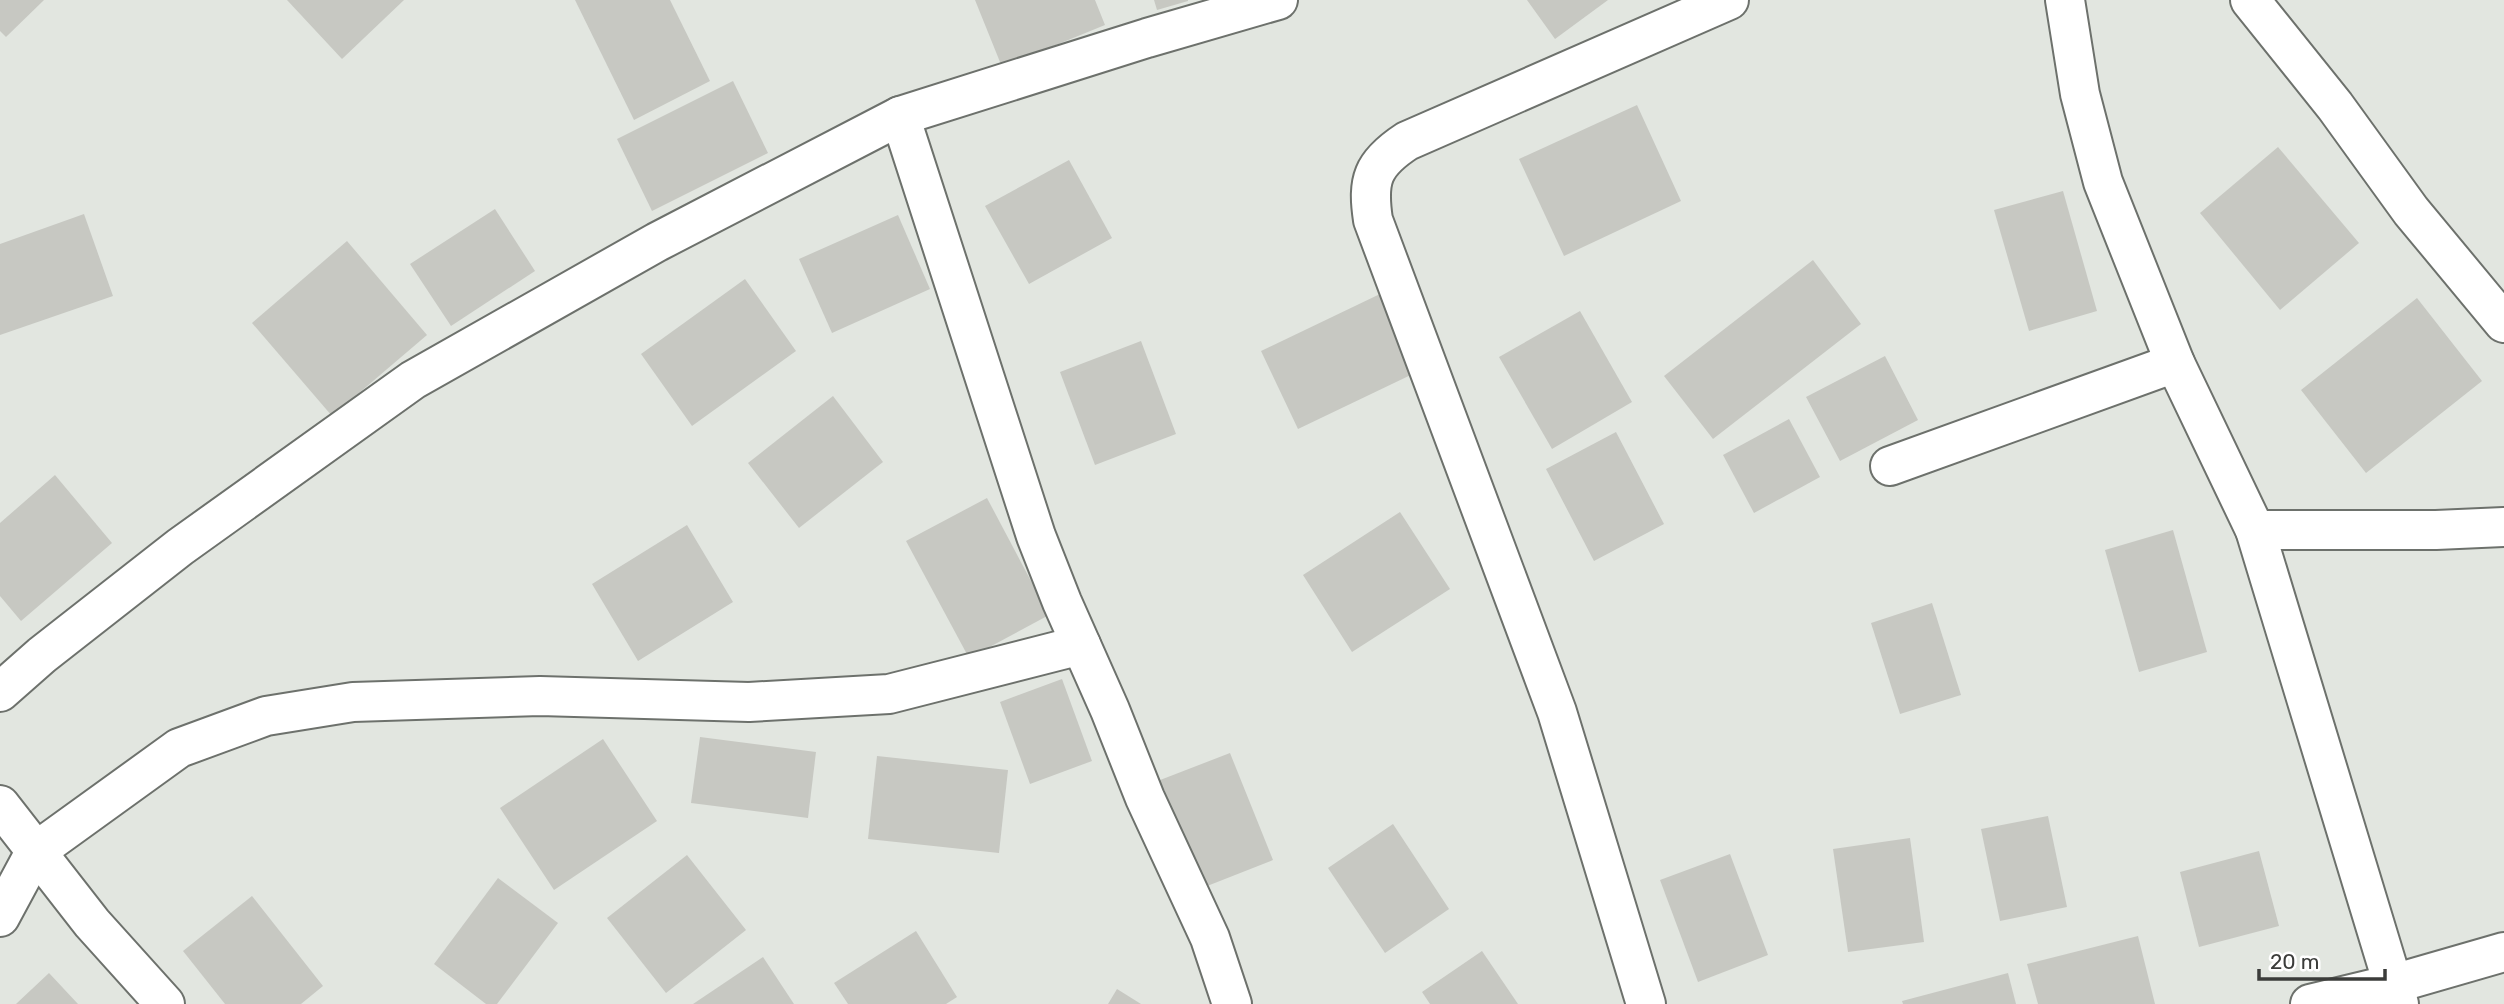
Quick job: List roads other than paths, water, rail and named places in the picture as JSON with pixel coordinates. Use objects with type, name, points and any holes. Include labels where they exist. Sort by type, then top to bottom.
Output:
[{"type":"street","points":[[0,692],[42,655],[180,547],[413,380],[657,242],[900,116],[1147,38],[1278,0]]},
{"type":"street","points":[[1646,1004],[1557,712],[1373,220],[1370,197],[1374,175],[1387,154],[1406,141],[1729,0]]},
{"type":"street","points":[[2065,0],[2080,94],[2103,182],[2175,363],[2255,530],[2396,994]]},
{"type":"street","points":[[2250,0],[2335,106],[2411,211],[2504,323]]},
{"type":"street","points":[[900,116],[1036,536],[1145,798],[1210,938],[1232,1004]]},
{"type":"street","points":[[1889,466],[2175,363]]},
{"type":"street","points":[[2255,530],[2436,530],[2504,527]]},
{"type":"street","points":[[0,917],[34,852],[179,748],[266,716],[354,702],[540,696],[750,702],[889,694],[1081,645]]},
{"type":"street","points":[[0,805],[92,923],[165,1004]]},
{"type":"street","points":[[2309,1004],[2396,994],[2504,952]]}]
